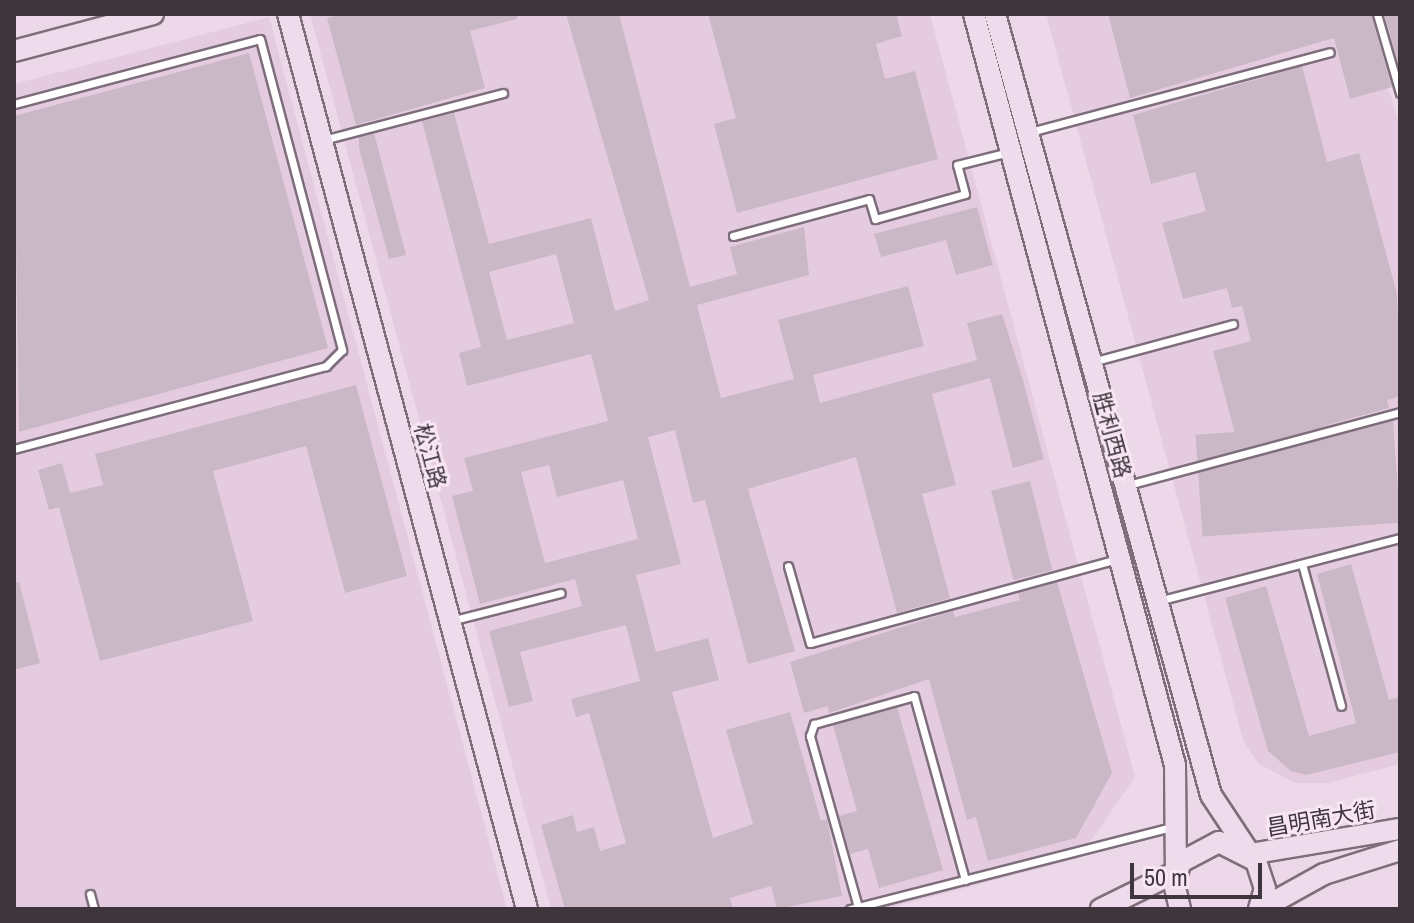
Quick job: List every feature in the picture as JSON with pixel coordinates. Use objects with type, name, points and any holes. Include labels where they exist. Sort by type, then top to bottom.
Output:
[{"type":"main road","points":[[14,51],[153,14]]},
{"type":"main road","name":"松江路","points":[[288,14],[527,909]]},
{"type":"main road","name":"胜利西路","points":[[974,14],[1175,765],[1178,826],[1176,872],[1180,909]]},
{"type":"main road","name":"胜利西路","points":[[995,14],[1196,761],[1224,820],[1264,878],[1260,908]]},
{"type":"main road","name":"昌明南大街","points":[[1250,854],[1400,829]]},
{"type":"main road","points":[[1101,909],[1176,872],[1208,843],[1231,843],[1250,854]]},
{"type":"main road","name":"昌明南大街","points":[[1260,908],[1324,874],[1400,850]]},
{"type":"lane","points":[[1377,14],[1400,93]]},
{"type":"lane","points":[[14,104],[260,39],[342,350],[326,366],[14,449]]},
{"type":"lane","points":[[1027,133],[1330,52]]},
{"type":"lane","points":[[321,140],[503,93]]},
{"type":"lane","points":[[733,236],[869,199],[875,219],[965,194],[957,165],[1011,151]]},
{"type":"lane","points":[[1089,363],[1233,324]]},
{"type":"lane","points":[[1122,486],[1400,412]]},
{"type":"lane","points":[[1153,602],[1400,538]]},
{"type":"lane","points":[[788,566],[810,643],[1120,558]]},
{"type":"lane","points":[[1302,564],[1341,706]]},
{"type":"lane","points":[[449,621],[561,593]]},
{"type":"lane","points":[[965,880],[914,696],[814,724],[810,736],[854,908],[965,880],[1178,826]]},
{"type":"lane","points":[[90,894],[94,909]]},
{"type":"shaded area","points":[[310,14],[930,14],[1135,777],[1079,858],[886,909],[551,909]]},
{"type":"shaded area","points":[[1046,14],[1366,14],[1400,126],[1400,764],[1328,783],[1295,783],[1259,764],[1244,743]]},
{"type":"shaded area","points":[[269,17],[507,909],[14,909],[14,84]]},
{"type":"building","points":[[341,14],[517,14],[517,19],[470,31],[485,88],[356,125],[327,18]]},
{"type":"building","points":[[566,14],[619,14],[690,287],[737,274],[730,247],[804,227],[809,275],[697,305],[721,398],[794,379],[778,320],[908,286],[924,346],[813,375],[820,403],[977,360],[967,323],[1002,314],[1044,459],[1013,468],[990,378],[932,394],[956,485],[922,494],[950,598],[897,613],[856,457],[748,489],[795,651],[748,664],[705,500],[693,503],[675,430],[648,437],[681,564],[636,575],[656,652],[708,638],[719,680],[672,692],[713,838],[753,824],[726,730],[790,712],[821,821],[827,819],[842,896],[777,909],[771,886],[730,898],[733,909],[565,909],[541,825],[573,815],[577,832],[594,827],[600,851],[626,843],[589,713],[576,717],[571,699],[640,681],[626,625],[520,652],[533,701],[509,707],[489,631],[582,606],[575,579],[480,604],[452,496],[473,491],[464,458],[608,421],[591,354],[467,386],[459,353],[481,347],[422,121],[454,113],[489,244],[591,218],[615,311],[649,300]],"holes":[[[556,254],[574,323],[507,340],[489,272]],[[549,465],[557,497],[623,480],[638,539],[545,563],[521,472]]]},
{"type":"building","points":[[708,14],[896,14],[902,36],[876,44],[885,79],[915,71],[938,159],[737,213],[714,124],[736,118]]},
{"type":"building","points":[[1108,14],[1371,14],[1392,87],[1350,99],[1334,38],[1130,98]]},
{"type":"building","points":[[1384,14],[1400,14],[1400,70]]},
{"type":"building","points":[[249,53],[328,348],[19,432],[14,116]]},
{"type":"building","points":[[1302,66],[1327,162],[1359,153],[1397,294],[1400,396],[1387,400],[1389,408],[1239,449],[1213,351],[1251,341],[1242,306],[1232,308],[1227,288],[1183,299],[1162,223],[1206,211],[1195,172],[1151,184],[1133,115]]},
{"type":"building","points":[[374,133],[406,255],[389,259],[359,148],[359,137]]},
{"type":"building","points":[[977,207],[993,265],[956,275],[946,240],[881,257],[874,234]]},
{"type":"building","points":[[356,385],[407,576],[345,593],[306,446],[213,471],[253,621],[100,661],[59,507],[49,510],[38,470],[62,463],[70,493],[103,485],[95,454]]},
{"type":"building","points":[[1393,421],[1400,523],[1203,537],[1195,435]]},
{"type":"building","points":[[1030,481],[1052,570],[1013,580],[991,491]]},
{"type":"building","points":[[1351,564],[1389,700],[1400,697],[1400,752],[1306,775],[1291,771],[1268,751],[1225,598],[1266,586],[1309,736],[1356,723],[1317,574]]},
{"type":"building","points":[[19,582],[40,663],[14,670],[14,583]]},
{"type":"building","points":[[1057,582],[1112,773],[1076,838],[988,861],[976,817],[967,820],[929,679],[829,713],[828,706],[804,713],[790,662],[953,611],[955,617],[1020,600],[1018,593]]},
{"type":"building","points":[[897,707],[943,870],[879,888],[868,849],[850,854],[839,816],[857,811],[833,725]]}]
